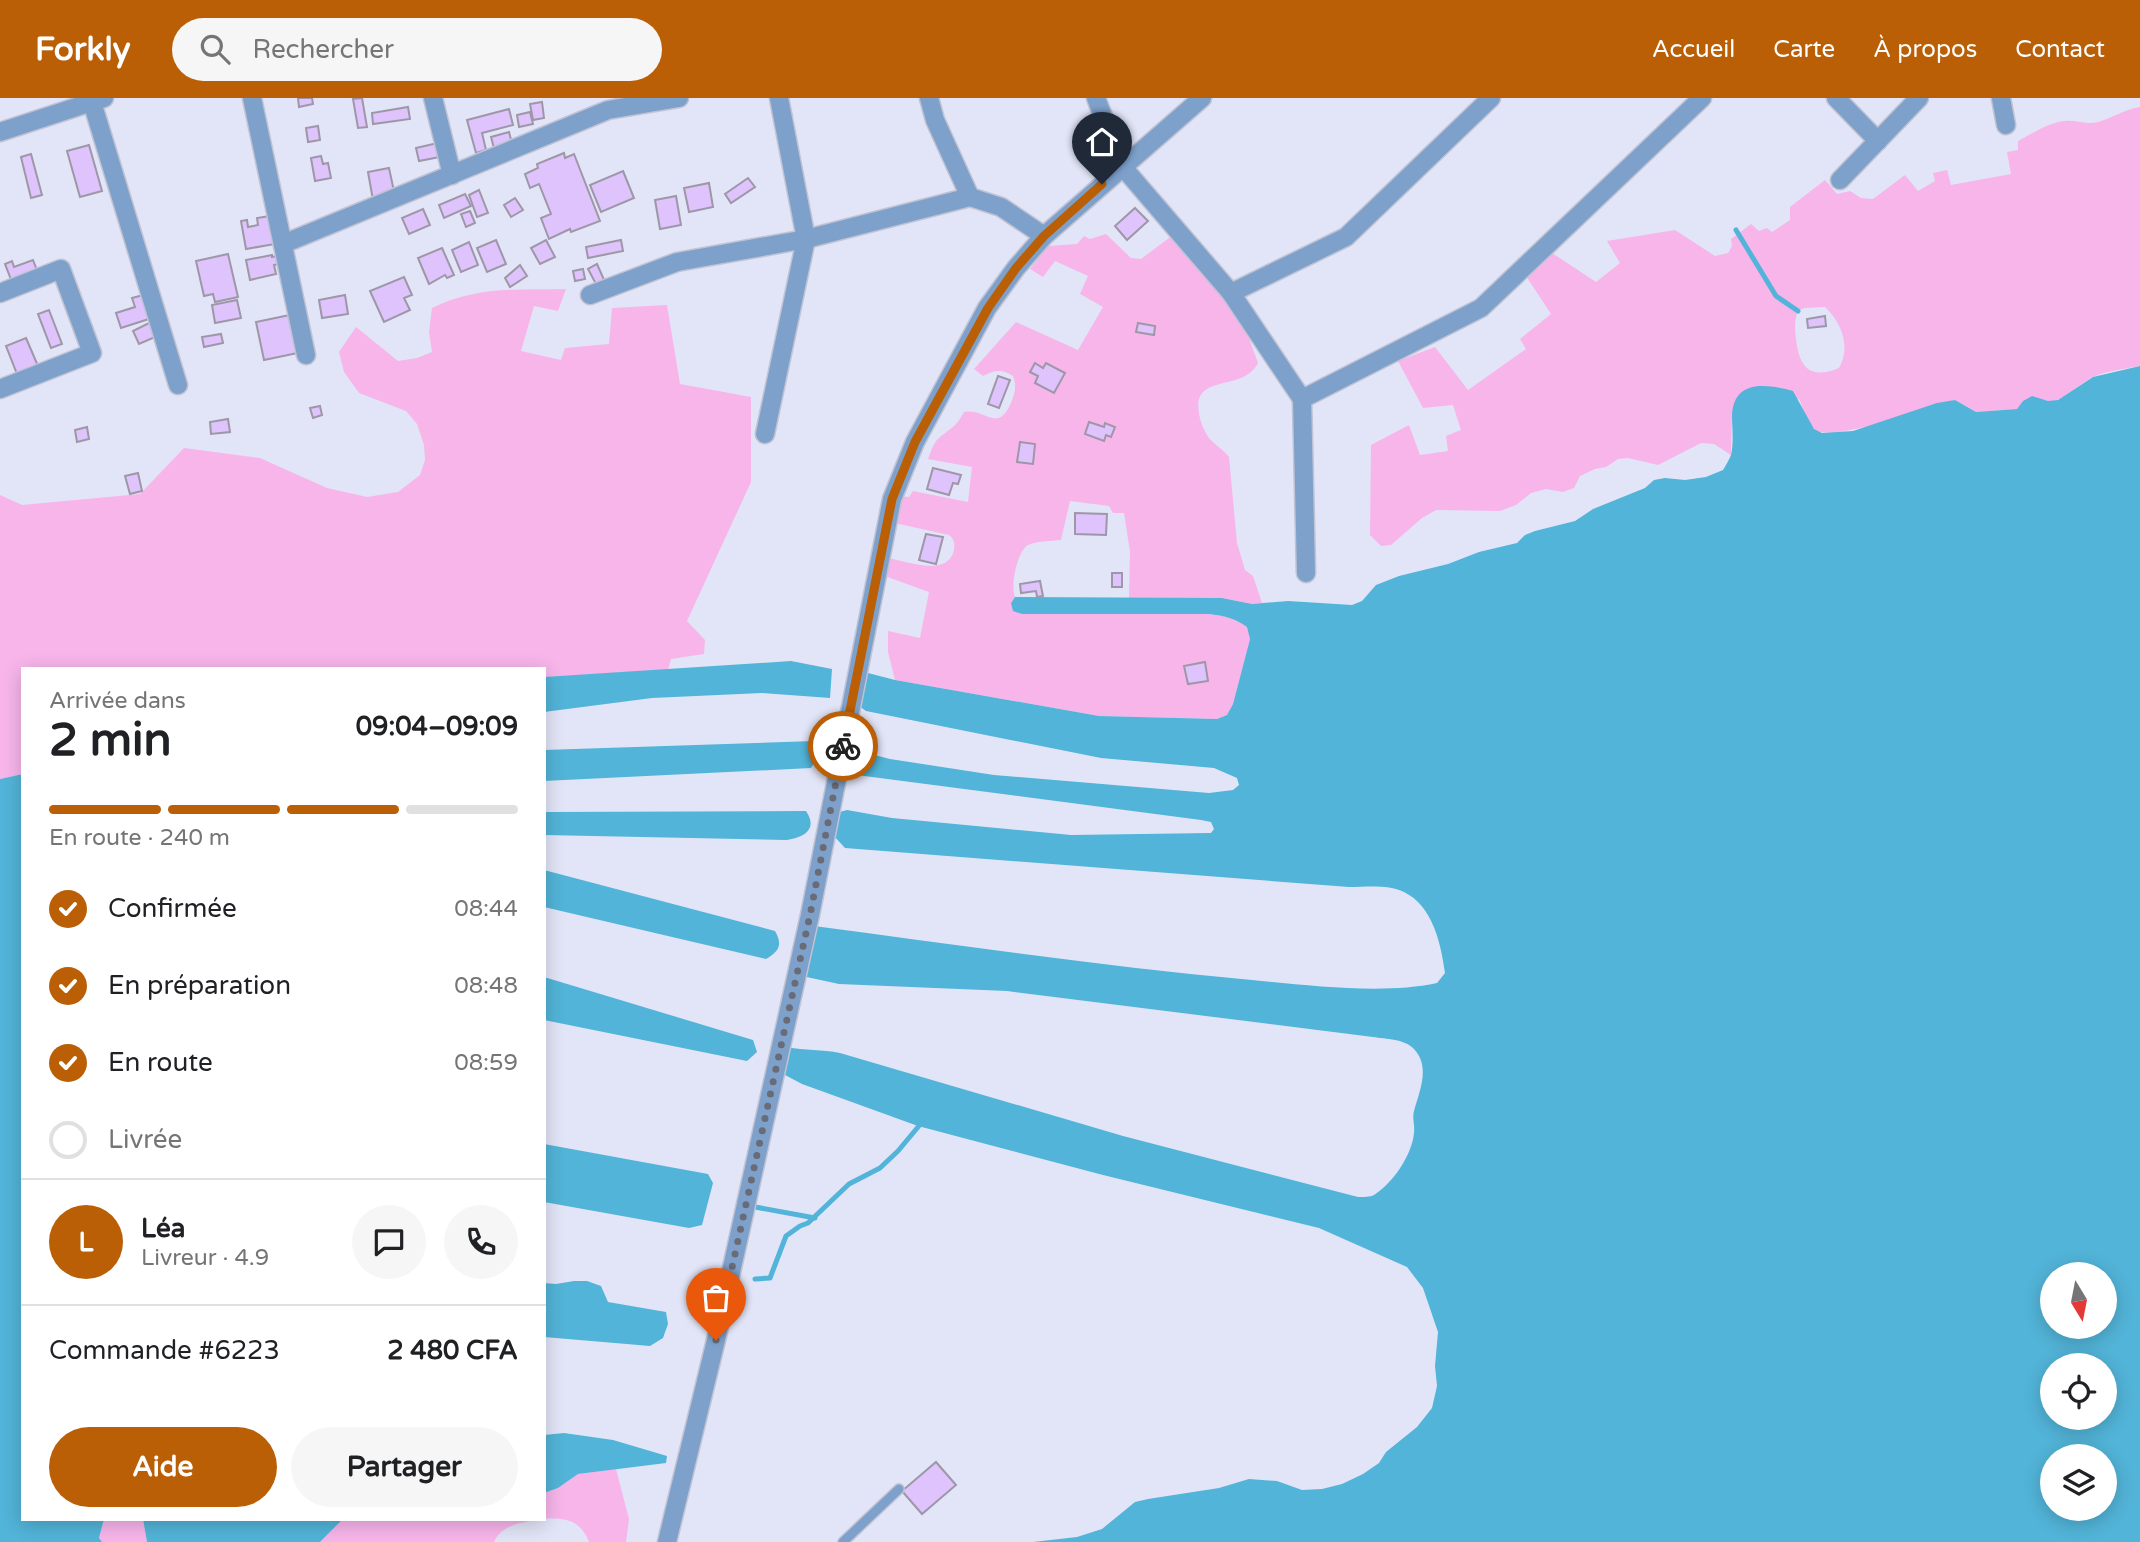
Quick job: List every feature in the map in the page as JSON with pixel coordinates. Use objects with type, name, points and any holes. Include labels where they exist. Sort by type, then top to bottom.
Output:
[{"type":"street","points":[[252,98],[306,355]]},
{"type":"street","points":[[433,98],[452,174]]},
{"type":"street","points":[[283,244],[452,174],[607,104],[679,98]]},
{"type":"street","points":[[765,435],[806,239],[779,98]]},
{"type":"street","points":[[929,98],[935,120],[970,197]]},
{"type":"street","points":[[1096,98],[1122,166],[1231,293],[1303,398],[1306,573]]},
{"type":"street","points":[[667,1542],[716,1340],[810,915],[892,499],[915,442],[988,308],[1016,268],[1044,236],[1202,98]]},
{"type":"street","points":[[1231,293],[1346,237],[1491,98]]},
{"type":"street","points":[[1303,398],[1481,308],[1702,98]]},
{"type":"street","points":[[1836,98],[1878,141]]},
{"type":"street","points":[[1840,180],[1919,98]]},
{"type":"street","points":[[2001,98],[2006,125]]},
{"type":"street","points":[[0,132],[98,100],[178,385]]},
{"type":"street","points":[[590,295],[677,262],[806,239],[970,197],[1001,207],[1044,236]]},
{"type":"street","points":[[0,293],[61,269],[92,353],[0,389]]},
{"type":"lane","points":[[843,1542],[899,1489]]},
{"type":"shaded area","points":[[2140,107],[2140,366],[2096,376],[2057,400],[2032,399],[2017,409],[1976,412],[1955,400],[1882,423],[1839,432],[1814,429],[1799,399],[1732,413],[1731,455],[1714,444],[1701,443],[1658,465],[1628,458],[1618,459],[1606,467],[1580,476],[1574,488],[1563,492],[1546,489],[1531,493],[1516,505],[1500,511],[1436,510],[1422,518],[1391,545],[1381,546],[1370,535],[1371,445],[1409,425],[1420,455],[1448,451],[1446,436],[1461,430],[1453,405],[1423,408],[1398,361],[1435,347],[1468,390],[1526,349],[1520,339],[1551,314],[1526,276],[1549,251],[1596,282],[1620,263],[1607,241],[1675,230],[1715,256],[1728,253],[1732,246],[1731,239],[1751,224],[1759,231],[1767,228],[1772,232],[1790,220],[1790,207],[1825,180],[1837,194],[1850,191],[1861,198],[1873,199],[1905,175],[1918,191],[1935,181],[1933,173],[1947,170],[1951,185],[2011,174],[2007,152],[2018,150],[2018,141],[2059,122],[2098,122]],"holes":[[[1825,307],[1843,336],[1843,360],[1839,368],[1814,372],[1808,369],[1800,357],[1795,332],[1797,314],[1804,308]]]},
{"type":"shaded area","points":[[1106,234],[1131,258],[1141,259],[1173,235],[1235,300],[1258,363],[1251,372],[1241,378],[1203,392],[1199,400],[1199,413],[1209,438],[1229,457],[1237,543],[1245,570],[1253,576],[1262,603],[1252,604],[1222,598],[1129,598],[1130,552],[1124,513],[1113,513],[1109,506],[1070,501],[1061,540],[1028,545],[1021,554],[1014,578],[1015,597],[1011,603],[1022,614],[1209,614],[1243,624],[1248,627],[1250,639],[1233,704],[1227,715],[1217,719],[1099,716],[895,680],[888,652],[888,631],[920,638],[929,592],[882,575],[888,558],[935,566],[950,559],[954,550],[953,540],[949,535],[890,522],[897,496],[909,497],[913,491],[968,502],[972,467],[928,459],[934,445],[956,424],[964,412],[996,418],[1006,412],[1014,393],[1013,376],[998,371],[983,376],[974,369],[1016,322],[1078,350],[1103,307],[1080,294],[1088,276],[1055,261],[1043,277],[1030,269],[1048,246],[1077,244],[1084,236],[1090,239]]},
{"type":"shaded area","points":[[566,289],[558,311],[534,306],[521,351],[561,360],[565,348],[609,344],[612,308],[667,305],[680,384],[751,397],[751,482],[687,621],[705,640],[704,654],[671,659],[668,670],[546,677],[546,667],[21,667],[21,774],[0,779],[0,495],[22,505],[140,494],[184,448],[260,458],[327,488],[367,497],[398,492],[420,475],[425,460],[424,445],[417,424],[406,411],[359,393],[344,372],[339,352],[356,327],[398,361],[417,358],[432,352],[429,332],[432,308],[465,296],[514,290]]},
{"type":"shaded area","points":[[616,1469],[629,1519],[626,1542],[589,1542],[582,1529],[572,1522],[546,1519],[546,1492],[558,1488],[578,1474]]},
{"type":"shaded area","points":[[103,1521],[143,1521],[147,1542],[102,1542],[99,1538]]},
{"type":"shaded area","points":[[341,1521],[533,1521],[509,1527],[494,1542],[320,1542]]},
{"type":"water","points":[[2140,366],[2140,1542],[1033,1542],[1077,1537],[1102,1529],[1135,1502],[1148,1499],[1219,1488],[1249,1479],[1277,1481],[1302,1490],[1322,1489],[1342,1484],[1363,1474],[1379,1463],[1386,1452],[1417,1427],[1432,1408],[1437,1386],[1435,1366],[1438,1332],[1423,1288],[1407,1267],[1319,1228],[918,1126],[802,1084],[785,1075],[777,1066],[787,1047],[840,1053],[1123,1136],[1358,1197],[1372,1196],[1381,1190],[1394,1176],[1410,1150],[1414,1133],[1413,1114],[1422,1080],[1422,1064],[1414,1049],[1400,1041],[1389,1039],[1007,991],[839,984],[802,976],[814,926],[1142,969],[1369,989],[1416,987],[1437,983],[1445,973],[1441,950],[1434,927],[1422,906],[1404,892],[1391,888],[845,848],[834,836],[836,813],[847,810],[892,818],[1071,835],[1211,833],[1214,829],[1211,822],[1201,820],[849,774],[843,769],[847,752],[855,750],[890,759],[994,775],[1209,793],[1233,790],[1239,785],[1237,778],[1214,768],[1101,758],[866,711],[856,704],[862,674],[1099,716],[1217,719],[1227,715],[1233,704],[1250,639],[1247,627],[1243,624],[1209,614],[1022,614],[1013,611],[1011,603],[1015,597],[1222,598],[1252,604],[1288,601],[1352,605],[1362,601],[1376,585],[1479,552],[1517,543],[1525,535],[1535,531],[1575,521],[1593,509],[1645,488],[1654,480],[1706,477],[1723,470],[1732,450],[1734,403],[1739,395],[1753,387],[1793,391],[1814,429],[1822,433],[1853,431],[1937,403],[1955,400],[1976,412],[2017,409],[2023,401],[2032,396],[2048,401],[2058,400],[2093,377]]},
{"type":"water","points":[[791,661],[832,669],[830,698],[762,693],[652,698],[546,712],[546,677]]},
{"type":"water","points":[[814,741],[818,757],[811,768],[546,781],[546,750]]},
{"type":"water","points":[[21,774],[21,1521],[103,1521],[99,1538],[102,1542],[0,1542],[0,779]]},
{"type":"water","points":[[806,811],[811,823],[803,835],[786,840],[546,835],[546,812]]},
{"type":"water","points":[[546,871],[775,931],[779,940],[778,947],[766,959],[546,907]]},
{"type":"water","points":[[546,978],[753,1040],[757,1052],[747,1061],[546,1020]]},
{"type":"water","points":[[546,1144],[708,1174],[713,1183],[702,1225],[689,1228],[546,1202]]},
{"type":"water","points":[[587,1281],[601,1286],[608,1302],[666,1312],[668,1324],[663,1338],[650,1346],[546,1337],[546,1283]]},
{"type":"water","points":[[564,1433],[613,1440],[667,1456],[666,1463],[578,1474],[558,1488],[546,1492],[546,1435]]},
{"type":"water","points":[[143,1521],[341,1521],[320,1542],[147,1542]]},
{"type":"building","points":[[298,98],[312,98],[313,104],[299,107]]},
{"type":"building","points":[[362,98],[367,127],[358,128],[353,99]]},
{"type":"building","points":[[542,102],[544,118],[533,120],[530,104]]},
{"type":"building","points":[[408,107],[410,119],[373,124],[372,113]]},
{"type":"building","points":[[509,109],[513,125],[482,133],[486,150],[476,153],[467,120]]},
{"type":"building","points":[[530,112],[533,124],[519,127],[517,115]]},
{"type":"building","points":[[318,126],[320,140],[308,142],[306,128]]},
{"type":"building","points":[[509,132],[513,147],[495,152],[491,137]]},
{"type":"building","points":[[442,142],[445,156],[419,161],[416,148]]},
{"type":"building","points":[[89,145],[102,191],[80,197],[67,151]]},
{"type":"building","points":[[564,153],[565,158],[574,154],[600,221],[571,232],[570,229],[549,239],[541,218],[551,214],[539,184],[530,188],[525,174],[538,168],[537,164]]},
{"type":"building","points":[[31,154],[42,195],[31,198],[21,157]]},
{"type":"building","points":[[321,156],[323,164],[328,163],[331,178],[315,181],[311,158]]},
{"type":"building","points":[[389,168],[395,196],[373,200],[368,172]]},
{"type":"building","points":[[623,171],[634,198],[601,212],[590,185]]},
{"type":"building","points":[[748,178],[755,187],[731,203],[725,194]]},
{"type":"building","points":[[709,183],[713,207],[689,212],[684,188]]},
{"type":"building","points":[[479,190],[488,213],[477,217],[469,195]]},
{"type":"building","points":[[465,194],[471,206],[444,218],[439,205]]},
{"type":"building","points":[[676,196],[681,225],[660,229],[655,200]]},
{"type":"building","points":[[515,198],[523,210],[511,217],[504,205]]},
{"type":"building","points":[[1135,208],[1148,221],[1127,240],[1115,226]]},
{"type":"building","points":[[423,209],[430,225],[409,234],[402,218]]},
{"type":"building","points":[[470,211],[475,223],[466,227],[461,214]]},
{"type":"building","points":[[270,216],[275,244],[246,249],[241,221],[247,220],[248,227],[258,225],[257,218]]},
{"type":"building","points":[[496,240],[506,264],[487,272],[477,248]]},
{"type":"building","points":[[546,240],[555,257],[540,264],[531,248]]},
{"type":"building","points":[[621,240],[623,251],[588,258],[586,247]]},
{"type":"building","points":[[469,242],[478,265],[461,272],[452,250]]},
{"type":"building","points":[[442,248],[454,275],[447,278],[445,275],[429,284],[418,258]]},
{"type":"building","points":[[228,254],[238,297],[215,302],[213,294],[204,296],[196,261]]},
{"type":"building","points":[[277,256],[279,264],[274,265],[276,274],[250,280],[246,260]]},
{"type":"building","points":[[33,260],[38,273],[12,282],[5,264],[12,261],[14,267]]},
{"type":"building","points":[[597,264],[605,282],[597,286],[588,269]]},
{"type":"building","points":[[520,265],[527,276],[510,287],[505,278]]},
{"type":"building","points":[[583,269],[585,279],[575,281],[573,271]]},
{"type":"building","points":[[404,277],[412,295],[404,298],[410,310],[384,322],[370,291]]},
{"type":"building","points":[[151,293],[158,316],[121,328],[116,313],[135,307],[132,298]]},
{"type":"building","points":[[345,295],[348,314],[322,318],[319,300]]},
{"type":"building","points":[[237,300],[241,318],[215,323],[212,305]]},
{"type":"building","points":[[49,310],[62,344],[51,348],[38,314]]},
{"type":"building","points":[[304,312],[312,350],[264,360],[256,322]]},
{"type":"building","points":[[1825,316],[1826,326],[1808,328],[1807,319]]},
{"type":"building","points":[[155,320],[162,334],[139,344],[133,331]]},
{"type":"building","points":[[1138,323],[1155,326],[1154,335],[1136,332]]},
{"type":"building","points":[[221,334],[223,343],[204,347],[202,337]]},
{"type":"building","points":[[26,338],[38,366],[17,374],[6,346]]},
{"type":"building","points":[[1035,363],[1043,368],[1046,363],[1065,373],[1054,393],[1035,383],[1038,376],[1030,372]]},
{"type":"building","points":[[998,376],[1010,380],[999,408],[988,404]]},
{"type":"building","points":[[320,406],[322,415],[313,418],[310,408]]},
{"type":"building","points":[[228,419],[230,432],[211,434],[210,422]]},
{"type":"building","points":[[1089,422],[1115,427],[1111,437],[1106,435],[1104,441],[1085,434]]},
{"type":"building","points":[[87,427],[89,439],[77,442],[75,430]]},
{"type":"building","points":[[1020,442],[1035,444],[1033,464],[1017,462]]},
{"type":"building","points":[[933,468],[961,475],[958,484],[953,483],[949,495],[927,489]]},
{"type":"building","points":[[138,473],[142,491],[130,494],[125,476]]},
{"type":"building","points":[[1075,513],[1107,514],[1106,535],[1075,534]]},
{"type":"building","points":[[926,534],[943,537],[936,564],[919,560]]},
{"type":"building","points":[[1112,573],[1122,573],[1122,587],[1112,587]]},
{"type":"building","points":[[1040,581],[1043,596],[1037,597],[1036,591],[1021,593],[1020,584]]},
{"type":"building","points":[[1205,662],[1208,681],[1188,684],[1184,666]]},
{"type":"building","points":[[936,1462],[956,1485],[922,1514],[902,1491]]},
{"type":"waterway","points":[[1736,230],[1776,296],[1798,311]]},
{"type":"waterway","points":[[755,1279],[770,1278],[786,1236],[808,1223],[849,1184],[880,1168],[923,1121]]},
{"type":"waterway","points":[[750,1206],[815,1218]]},
{"type":"way so far","points":[[716,1340],[810,915],[843,746]]},
{"type":"route","points":[[843,746],[892,499],[915,442],[988,308],[1016,268],[1044,236],[1102,184]]}]
